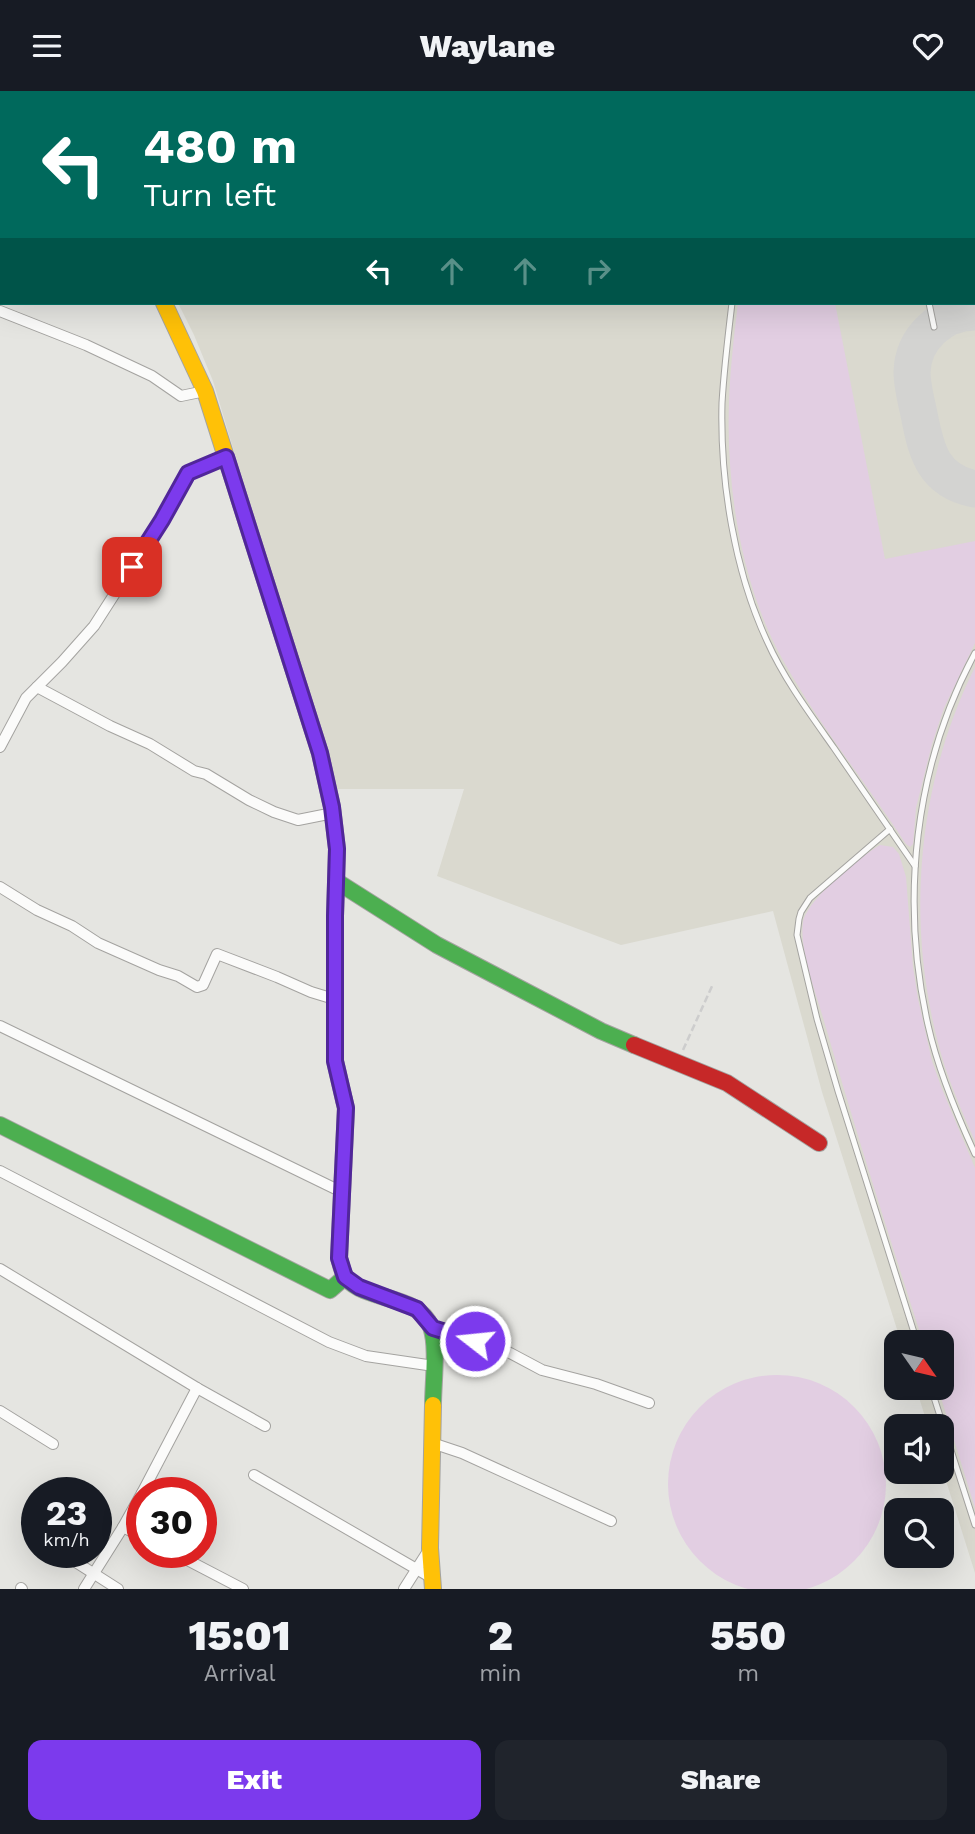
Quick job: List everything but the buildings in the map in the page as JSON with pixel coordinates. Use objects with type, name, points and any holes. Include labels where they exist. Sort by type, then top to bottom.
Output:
[{"type":"street","points":[[165,305],[205,391],[320,753],[333,813],[337,849],[335,1061],[346,1108],[339,1258],[345,1277],[359,1287],[417,1309],[433,1328],[510,1353],[542,1370],[596,1384],[649,1403]]},
{"type":"street","points":[[0,311],[86,345],[152,376],[181,396],[205,391]]},
{"type":"street","points":[[0,747],[26,698],[94,626],[162,520],[188,473],[226,457]]},
{"type":"street","points":[[37,687],[150,744],[194,771],[206,774],[274,812],[298,820],[333,813]]},
{"type":"street","points":[[336,881],[437,945],[601,1031],[727,1083],[818,1143]]},
{"type":"street","points":[[0,887],[98,943],[178,976],[197,987],[203,985],[217,954],[334,999]]},
{"type":"street","points":[[0,1026],[342,1192]]},
{"type":"street","points":[[0,1125],[330,1290],[345,1277]]},
{"type":"street","points":[[0,1171],[329,1342],[366,1356],[434,1366]]},
{"type":"street","points":[[0,1269],[265,1426]]},
{"type":"street","points":[[433,1328],[429,1548],[433,1584]]},
{"type":"street","points":[[150,1477],[197,1388]]},
{"type":"street","points":[[0,1411],[54,1444]]},
{"type":"street","points":[[432,1443],[462,1453],[611,1521]]},
{"type":"street","points":[[254,1475],[416,1569],[433,1584]]},
{"type":"street","points":[[84,1589],[126,1522]]},
{"type":"street","points":[[404,1589],[429,1548]]},
{"type":"street","points":[[85,1568],[118,1589]]},
{"type":"street","points":[[203,1568],[243,1589]]},
{"type":"lane","points":[[732,305],[722,405],[724,465],[733,533],[748,591],[775,658],[915,866]]},
{"type":"lane","points":[[929,305],[934,327]]},
{"type":"lane","points":[[975,653],[946,716],[933,759],[923,803],[915,866],[914,913],[922,997],[929,1027],[945,1082],[975,1154]]},
{"type":"lane","points":[[890,829],[810,898],[801,912],[797,935],[838,1091],[913,1330]]},
{"type":"lane","points":[[935,1400],[975,1525]]},
{"type":"path","points":[[678,1063],[713,984]]},
{"type":"shaded area","points":[[179,305],[975,305],[975,1573],[954,1506],[954,1498],[951,1498],[947,1484],[954,1484],[954,1414],[924,1414],[920,1400],[954,1400],[954,1330],[897,1330],[822,1092],[773,911],[621,945],[437,876],[464,789],[335,789],[213,381]]},
{"type":"shaded area","points":[[738,305],[835,305],[885,559],[975,541],[975,643],[944,708],[932,744],[916,808],[913,844],[910,847],[798,686],[769,633],[757,602],[740,537],[730,470],[732,353]]},
{"type":"shaded area","points":[[975,667],[975,1141],[945,1067],[932,1017],[924,967],[920,915],[928,813],[939,763],[955,714]]},
{"type":"shaded area","points":[[880,845],[893,847],[899,854],[906,877],[918,999],[932,1061],[975,1168],[975,1508],[954,1440],[954,1414],[946,1414],[942,1400],[954,1400],[954,1330],[919,1330],[848,1102],[809,972],[804,946],[803,923],[813,903],[860,859]]},
{"type":"shaded area","points":[[788,1375],[829,1387],[862,1415],[874,1432],[882,1452],[886,1495],[874,1536],[846,1569],[829,1581],[809,1589],[745,1589],[725,1581],[692,1553],[680,1536],[672,1516],[668,1473],[680,1432],[708,1399],[725,1387],[745,1379]]},
{"type":"taxiway","points":[[975,312],[951,317],[931,329],[918,348],[912,372],[922,428],[934,462],[950,479],[975,489]]},
{"type":"traffic: fast","points":[[336,881],[437,945],[601,1031],[634,1045]]},
{"type":"traffic: fast","points":[[344,1100],[346,1108],[339,1258],[342,1269],[347,1279],[356,1286],[404,1303],[425,1316],[431,1327],[434,1344],[433,1405]]},
{"type":"traffic: fast","points":[[0,1125],[330,1290],[345,1277]]},
{"type":"traffic: slow","points":[[165,305],[205,391],[324,771]]},
{"type":"traffic: slow","points":[[433,1405],[430,1548],[433,1589]]},
{"type":"traffic: jam","points":[[324,771],[337,849],[335,1061],[344,1100]]},
{"type":"traffic: jam","points":[[634,1045],[727,1083],[819,1143]]},
{"type":"route","points":[[132,567],[188,473],[226,457],[320,753],[332,807],[337,849],[335,1061],[346,1108],[339,1258],[345,1277],[359,1287],[417,1309],[433,1328],[475,1341]]}]
